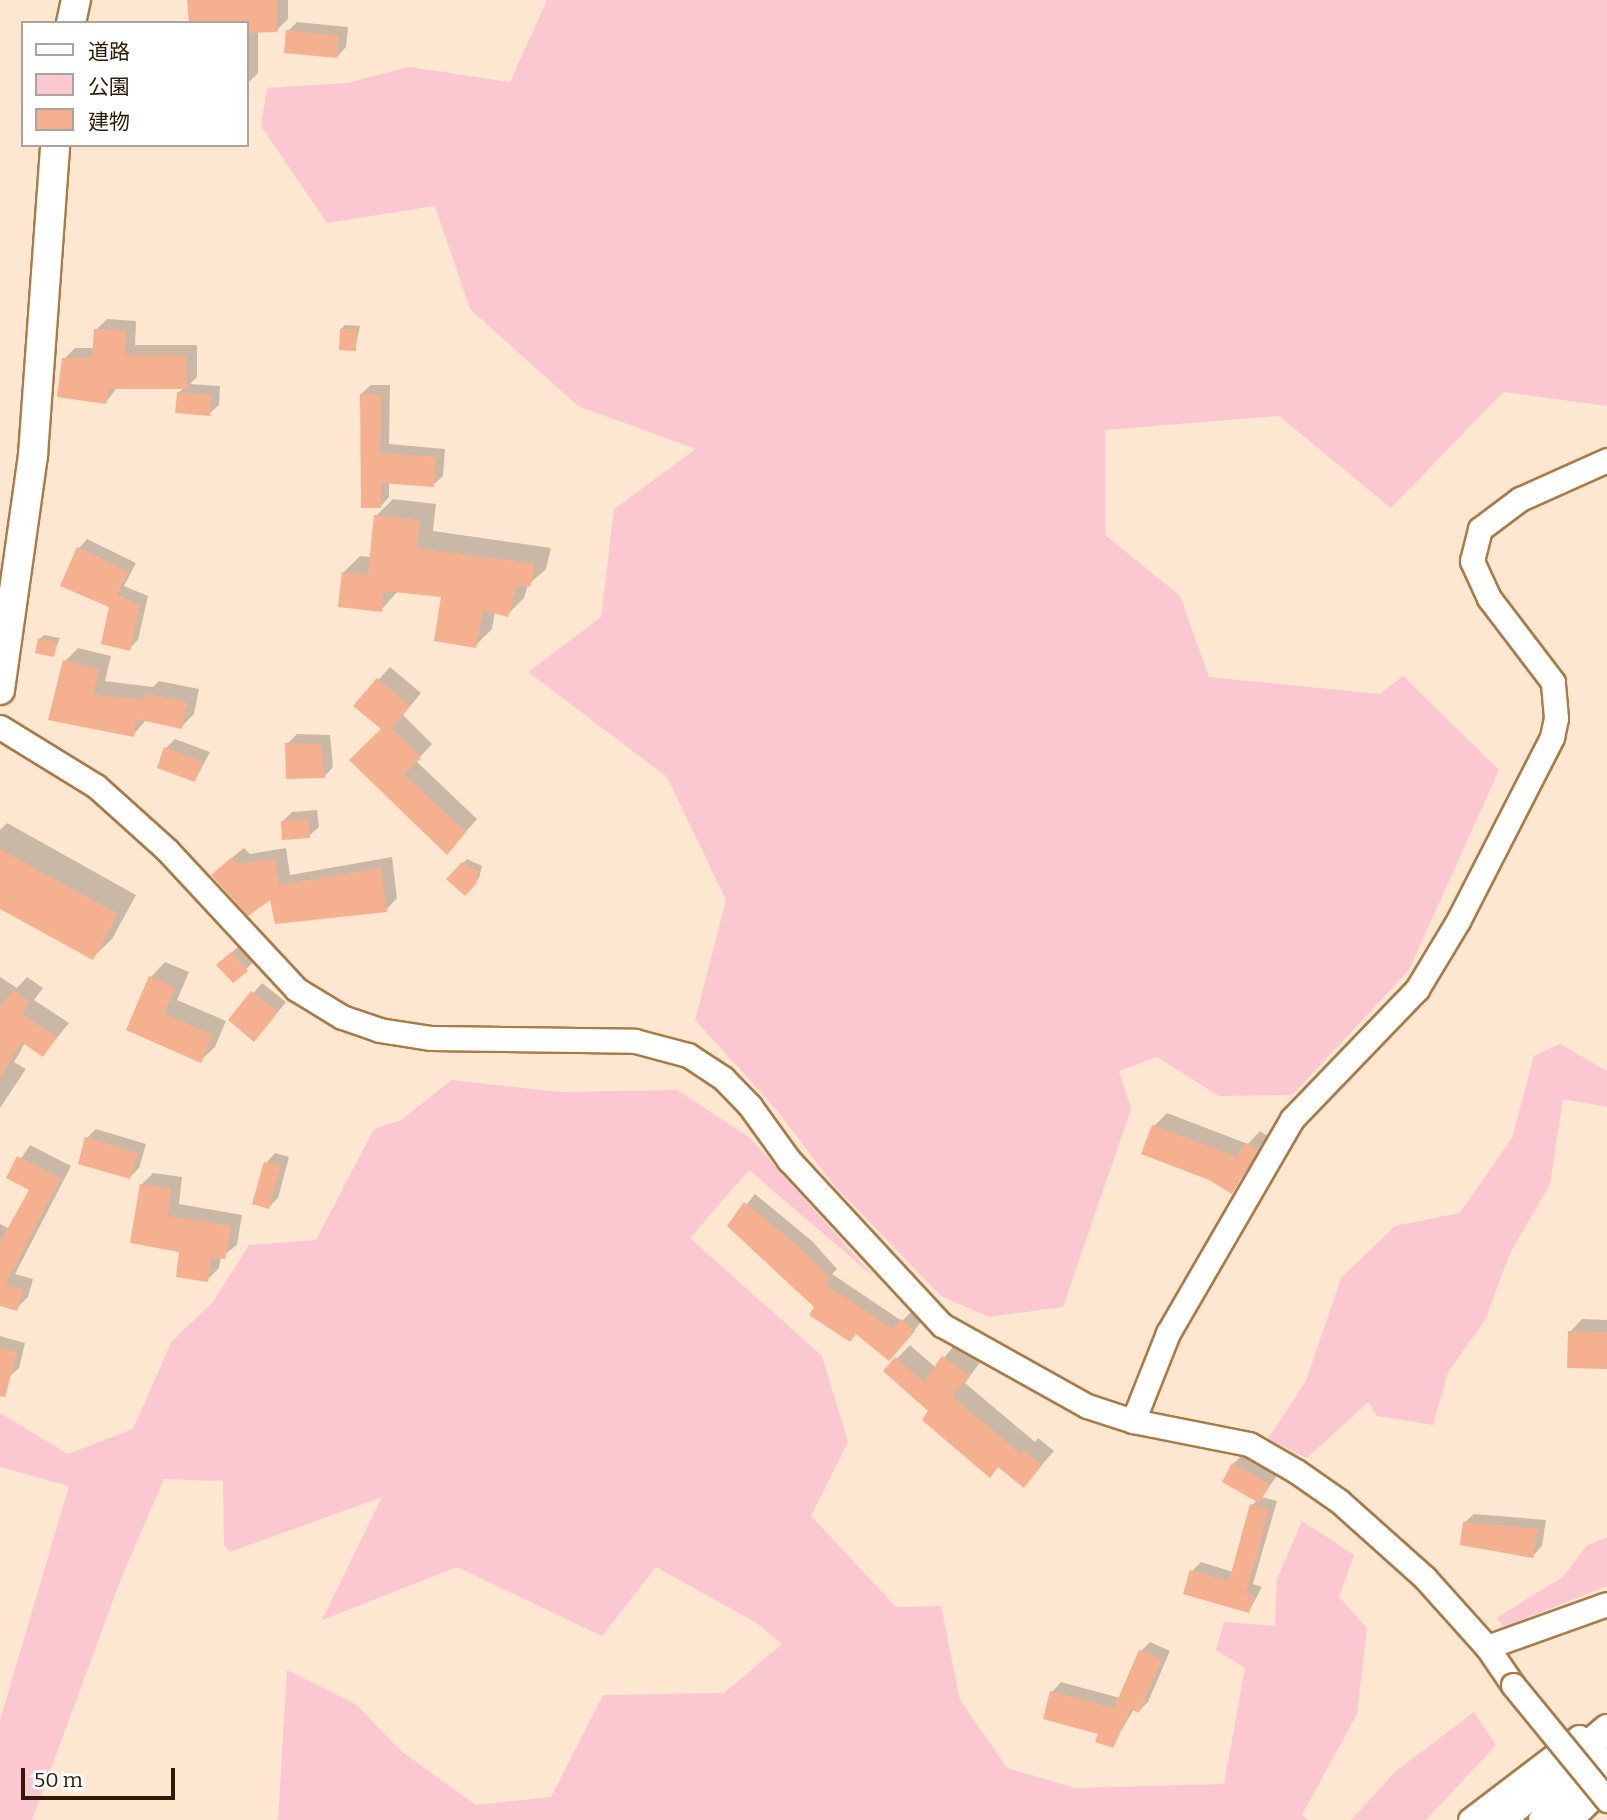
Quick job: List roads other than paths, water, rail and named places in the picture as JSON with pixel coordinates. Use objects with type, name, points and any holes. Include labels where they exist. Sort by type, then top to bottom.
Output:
[{"type":"street","points":[[71,21],[76,0]]},
{"type":"street","points":[[0,690],[33,456],[55,147]]},
{"type":"street","points":[[1133,1421],[1168,1333],[1293,1119],[1417,989],[1458,922],[1552,737],[1556,718],[1553,682],[1489,598],[1472,561],[1480,529],[1520,499],[1607,460]]},
{"type":"street","points":[[0,727],[96,786],[167,850],[296,989],[342,1017],[379,1030],[431,1038],[635,1041],[688,1055],[723,1078],[750,1106],[789,1160],[942,1325],[1087,1406],[1133,1421],[1249,1444],[1296,1471],[1339,1501],[1425,1578],[1487,1647],[1513,1685],[1607,1800]]},
{"type":"street","points":[[1487,1647],[1607,1604]]},
{"type":"street","points":[[1470,1820],[1607,1716]]},
{"type":"street","points":[[1501,1820],[1607,1729]]},
{"type":"street","points":[[1543,1820],[1607,1762]]},
{"type":"street","points":[[1570,1820],[1607,1784]]}]
